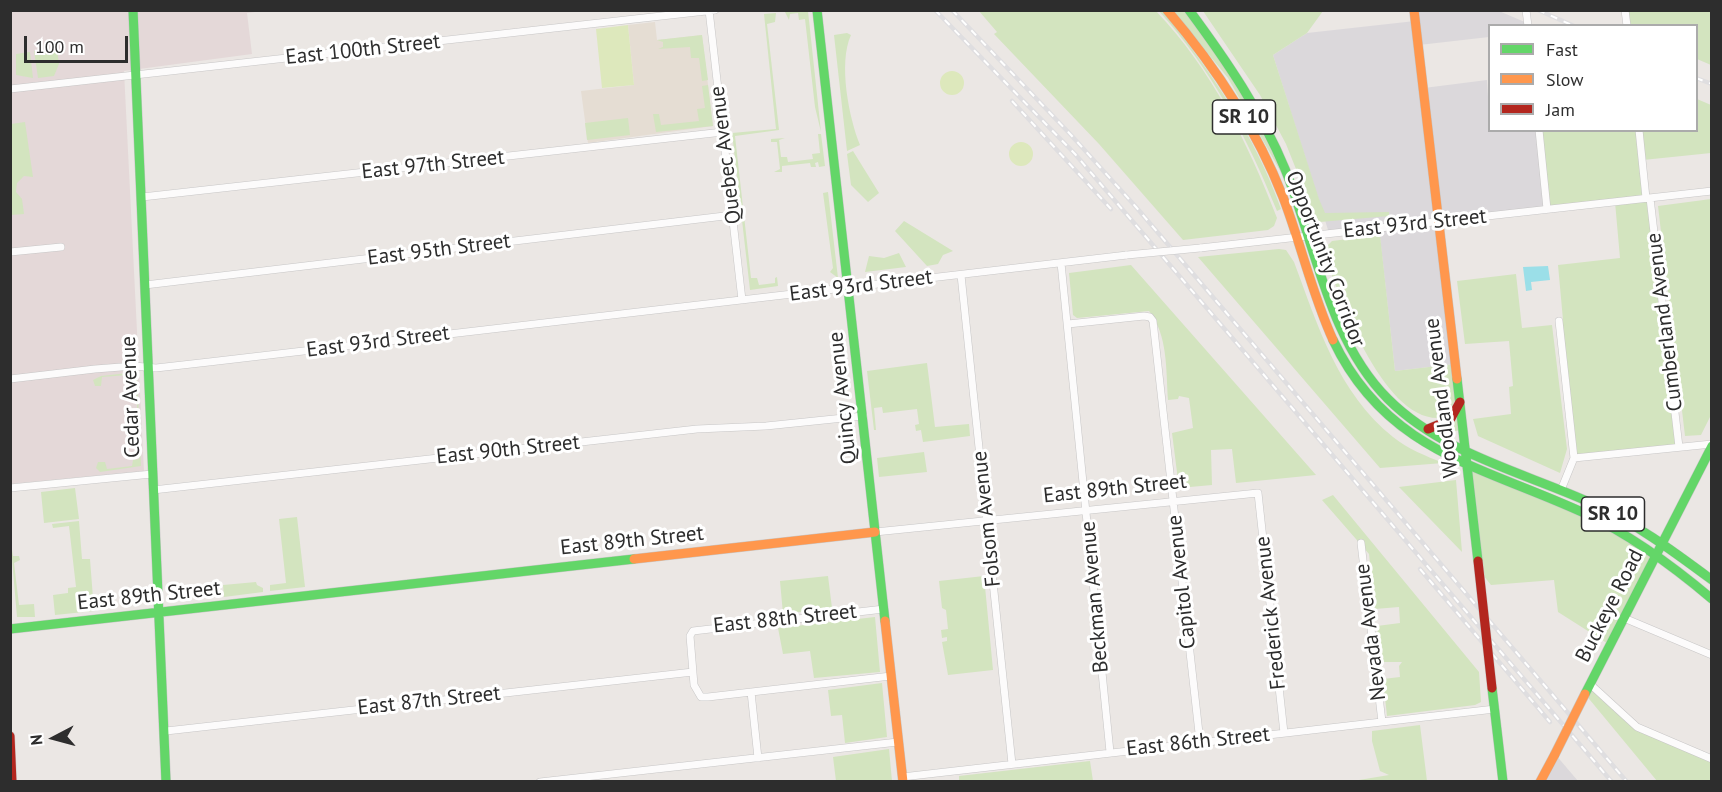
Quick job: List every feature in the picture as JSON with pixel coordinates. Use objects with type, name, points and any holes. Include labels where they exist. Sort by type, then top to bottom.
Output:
[{"type":"main road","name":"Cedar Avenue","points":[[133,10],[152,474],[166,731],[166,782]]},
{"type":"main road","name":"Quincy Avenue","points":[[817,10],[902,779]]},
{"type":"main road","name":"Opportunity Corridor","points":[[1167,10],[1211,65],[1239,107],[1276,182],[1330,332],[1364,391],[1397,424],[1467,465],[1603,523],[1655,556],[1712,598]]},
{"type":"main road","name":"Opportunity Corridor","points":[[1189,10],[1231,68],[1260,117],[1286,170],[1343,330],[1360,363],[1388,399],[1428,429],[1465,448],[1607,511],[1662,544],[1712,580]]},
{"type":"main road","name":"Woodland Avenue","points":[[1414,10],[1503,782]]},
{"type":"main road","points":[[1428,429],[1450,420],[1460,402]]},
{"type":"main road","name":"Buckeye Road","points":[[1540,782],[1712,445]]},
{"type":"main road","name":"East 89th Street","points":[[10,629],[875,532]]},
{"type":"main road","points":[[10,736],[12,782]]},
{"type":"street","name":"East 100th Street","points":[[10,88],[716,10]]},
{"type":"street","name":"Quebec Avenue","points":[[709,11],[742,300]]},
{"type":"street","name":"East 97th Street","points":[[142,197],[723,132]]},
{"type":"street","points":[[1539,132],[1547,209]]},
{"type":"street","name":"Cumberland Avenue","points":[[1639,132],[1679,447]]},
{"type":"street","name":"East 93rd Street","points":[[10,379],[95,369],[201,363],[1127,255],[1712,191]]},
{"type":"street","name":"East 95th Street","points":[[145,285],[733,216]]},
{"type":"street","points":[[10,252],[61,247]]},
{"type":"street","name":"Beckman Avenue","points":[[1061,263],[1110,752]]},
{"type":"street","name":"Folsom Avenue","points":[[960,275],[1012,764]]},
{"type":"street","name":"Capitol Avenue","points":[[1068,324],[1150,317],[1154,321],[1200,742]]},
{"type":"street","points":[[1559,321],[1574,458],[1561,490]]},
{"type":"street","name":"East 90th Street","points":[[153,490],[697,429],[766,426],[863,416]]},
{"type":"street","points":[[1574,458],[1712,445]]},
{"type":"street","points":[[10,488],[152,474]]},
{"type":"street","name":"East 89th Street","points":[[875,532],[1258,493]]},
{"type":"street","name":"Frederick Avenue","points":[[1258,493],[1284,733]]},
{"type":"street","name":"Nevada Avenue","points":[[1361,543],[1382,722]]},
{"type":"street","name":"East 88th Street","points":[[693,672],[690,636],[693,631],[701,628],[884,609]]},
{"type":"street","points":[[1624,618],[1712,656]]},
{"type":"street","points":[[693,672],[697,693],[701,697],[891,675]]},
{"type":"street","name":"East 87th Street","points":[[166,731],[693,672]]},
{"type":"street","points":[[1590,684],[1637,727],[1712,759]]},
{"type":"street","points":[[751,692],[758,758]]},
{"type":"street","name":"East 86th Street","points":[[902,779],[1110,752],[1495,709]]},
{"type":"street","points":[[540,782],[898,742]]},
{"type":"shaded area","points":[[11,11],[263,11],[247,13],[252,54],[124,71],[144,471],[11,484]]},
{"type":"shaded area","points":[[1414,11],[1499,11],[1527,23],[1488,24],[1488,37],[1419,45],[1424,88],[1487,80],[1488,132],[1539,132],[1547,209],[1439,222],[1455,364],[1395,371],[1379,228],[1329,233],[1273,55],[1307,33],[1415,21]]},
{"type":"shaded area","points":[[655,22],[657,40],[702,35],[713,126],[588,143],[581,91],[634,85],[628,25]]},
{"type":"shaded area","points":[[1555,754],[1578,781],[1540,782]]},
{"type":"green space","points":[[808,11],[821,132],[815,107],[805,19],[799,20],[798,13],[790,14],[789,20],[785,12]]},
{"type":"green space","points":[[979,11],[1156,11],[1194,58],[1227,109],[1266,190],[1277,218],[1274,226],[1268,230],[1183,240],[1099,144],[994,34],[997,32]]},
{"type":"green space","points":[[1159,11],[1163,11],[1181,34],[1230,105],[1258,155],[1281,209],[1277,211],[1227,105],[1196,57]]},
{"type":"green space","points":[[1173,11],[1184,11],[1213,50],[1251,111],[1283,176],[1228,78]]},
{"type":"green space","points":[[1203,11],[1323,11],[1307,33],[1273,55],[1319,199],[1325,213],[1389,212],[1389,216],[1320,222],[1316,219],[1286,144],[1260,95]]},
{"type":"green space","points":[[1625,11],[1711,11],[1711,65],[1698,59],[1698,24],[1627,24]]},
{"type":"green space","points":[[776,13],[775,22],[767,24],[779,130],[735,136],[751,278],[757,278],[759,285],[775,283],[777,277],[778,286],[750,290],[732,133],[776,129],[764,14]]},
{"type":"green space","points":[[628,25],[634,85],[602,88],[596,29]]},
{"type":"green space","points":[[847,33],[851,35],[845,60],[846,90],[860,145],[847,151],[834,35]]},
{"type":"green space","points":[[702,35],[708,80],[702,81],[699,58],[691,58],[690,47],[658,49],[663,47],[663,42],[657,40]]},
{"type":"green space","points":[[57,49],[59,64],[54,76],[38,78],[34,51]]},
{"type":"green space","points":[[30,52],[33,78],[16,75],[16,54]]},
{"type":"green space","points":[[952,71],[960,75],[964,83],[960,91],[952,95],[944,91],[940,83],[944,75]]},
{"type":"green space","points":[[708,85],[713,126],[656,132],[653,114],[659,114],[661,125],[699,121],[697,109],[705,108],[702,86]]},
{"type":"green space","points":[[1698,99],[1711,105],[1711,153],[1643,160],[1679,447],[1574,458],[1559,321],[1563,320],[1558,265],[1620,258],[1615,202],[1547,209],[1539,132],[1698,132]]},
{"type":"green space","points":[[628,118],[630,135],[587,140],[585,123]]},
{"type":"green space","points":[[25,122],[33,177],[24,176],[17,183],[16,192],[22,199],[24,214],[11,215],[11,124]]},
{"type":"green space","points":[[818,134],[821,134],[825,166],[819,167],[818,162],[815,163],[816,167],[811,167],[810,163],[782,166],[782,172],[774,172],[780,169],[777,142],[771,142],[771,139],[785,138],[779,140],[781,157],[787,157],[788,162],[813,159],[812,154],[820,153]]},
{"type":"green space","points":[[1021,142],[1029,146],[1033,154],[1029,162],[1021,166],[1013,162],[1009,154],[1013,146]]},
{"type":"green space","points":[[853,151],[879,193],[868,202],[851,185],[847,154]]},
{"type":"green space","points":[[828,192],[838,278],[830,272],[833,268],[823,193]]},
{"type":"green space","points":[[1711,199],[1711,415],[1701,435],[1685,436],[1658,206]]},
{"type":"green space","points":[[904,221],[953,251],[943,255],[938,264],[927,266],[895,231]]},
{"type":"green space","points":[[1380,235],[1395,371],[1455,364],[1463,430],[1448,432],[1439,418],[1418,413],[1399,399],[1381,377],[1365,351],[1339,295],[1323,250],[1332,241]]},
{"type":"green space","points":[[1286,250],[1294,262],[1321,334],[1344,379],[1358,400],[1393,437],[1417,452],[1443,463],[1380,468],[1198,257]]},
{"type":"green space","points":[[899,253],[906,267],[865,272],[869,256],[884,258]]},
{"type":"green space","points":[[1131,265],[1316,475],[1236,483],[1232,449],[1211,450],[1212,485],[1179,488],[1172,433],[1193,428],[1189,398],[1179,396],[1178,399],[1168,400],[1165,353],[1155,320],[1149,311],[1077,318],[1073,315],[1069,273]]},
{"type":"green space","points":[[1516,274],[1522,328],[1552,325],[1567,449],[1560,473],[1478,436],[1473,419],[1511,414],[1509,387],[1513,386],[1509,341],[1465,344],[1457,281]]},
{"type":"green space","points":[[927,363],[935,427],[969,424],[970,436],[923,442],[921,430],[916,431],[915,425],[919,424],[917,409],[883,413],[882,407],[874,408],[876,430],[874,430],[867,371]]},
{"type":"green space","points":[[137,372],[141,466],[100,472],[96,468],[98,462],[105,462],[107,469],[132,466],[133,460],[139,459],[136,382],[129,382],[128,375],[102,377],[101,386],[95,386],[93,380],[101,376]]},
{"type":"green space","points":[[924,452],[927,472],[879,477],[877,458]]},
{"type":"green space","points":[[1468,465],[1581,512],[1655,556],[1610,645],[1558,612],[1554,580],[1491,585],[1479,570]]},
{"type":"green space","points":[[1456,480],[1462,552],[1399,487]]},
{"type":"green space","points":[[75,488],[79,519],[44,523],[41,492]]},
{"type":"green space","points":[[1333,495],[1479,672],[1481,702],[1475,705],[1387,716],[1383,679],[1400,677],[1399,666],[1402,662],[1381,662],[1377,626],[1400,623],[1399,607],[1375,609],[1369,554],[1322,500]]},
{"type":"green space","points":[[297,517],[305,587],[270,591],[270,585],[286,583],[279,519]]},
{"type":"green space","points":[[79,521],[82,559],[90,559],[94,611],[55,615],[53,595],[68,593],[68,588],[76,587],[69,526],[53,528],[52,524]]},
{"type":"green space","points":[[10,536],[13,556],[19,556],[20,560],[14,563],[19,605],[34,604],[35,617],[17,617]]},
{"type":"green space","points":[[828,576],[832,608],[783,614],[780,581]]},
{"type":"green space","points":[[984,576],[993,670],[948,675],[942,642],[947,641],[947,637],[942,638],[941,630],[948,629],[946,610],[942,608],[939,581]]},
{"type":"green space","points":[[256,582],[263,588],[263,592],[224,597],[223,585]]},
{"type":"green space","points":[[875,617],[880,672],[814,678],[810,651],[783,654],[778,628]]},
{"type":"green space","points":[[882,683],[887,737],[845,743],[842,715],[831,716],[828,690]]},
{"type":"green space","points":[[1590,684],[1633,724],[1711,759],[1711,781],[1657,781],[1585,694]]},
{"type":"green space","points":[[1420,725],[1427,781],[1353,781],[1389,775],[1380,771],[1372,741],[1372,731]]},
{"type":"green space","points":[[889,749],[892,781],[836,781],[833,757]]},
{"type":"green space","points":[[1090,761],[1093,781],[959,781],[959,776]]},
{"type":"water","points":[[1548,266],[1550,280],[1531,282],[1532,290],[1526,291],[1523,267]]},
{"type":"railway","points":[[935,10],[1075,154],[1612,782]]},
{"type":"railway","points":[[952,10],[1136,207],[1627,782]]},
{"type":"railway","points":[[1538,10],[1570,24]]},
{"type":"railway","points":[[1698,79],[1712,84]]},
{"type":"railway","points":[[1012,101],[1111,209]]},
{"type":"railway","points":[[1420,569],[1550,722]]},
{"type":"traffic: fast","points":[[133,10],[166,782]]},
{"type":"traffic: fast","points":[[817,10],[885,621]]},
{"type":"traffic: fast","points":[[1189,10],[1254,106],[1276,148],[1296,198],[1337,320],[1368,375],[1388,399],[1409,418],[1458,447],[1484,460],[1589,502],[1622,519],[1668,548],[1712,580]]},
{"type":"traffic: fast","points":[[1333,340],[1355,378],[1380,408],[1409,432],[1440,451],[1584,513],[1618,531],[1651,552],[1712,599]]},
{"type":"traffic: fast","points":[[1457,379],[1478,561]]},
{"type":"traffic: fast","points":[[1585,694],[1712,446]]},
{"type":"traffic: fast","points":[[10,629],[634,559]]},
{"type":"traffic: fast","points":[[1492,688],[1503,782]]},
{"type":"traffic: slow","points":[[1167,10],[1218,76],[1260,147],[1283,197],[1333,340]]},
{"type":"traffic: slow","points":[[1414,10],[1457,379]]},
{"type":"traffic: slow","points":[[634,559],[875,532]]},
{"type":"traffic: slow","points":[[885,621],[903,782]]},
{"type":"traffic: slow","points":[[1555,754],[1585,694]]},
{"type":"traffic: slow","points":[[1540,782],[1555,754]]},
{"type":"traffic: jam","points":[[1428,429],[1450,420],[1460,402]]},
{"type":"traffic: jam","points":[[1478,561],[1492,688]]},
{"type":"traffic: jam","points":[[10,736],[12,782]]}]
